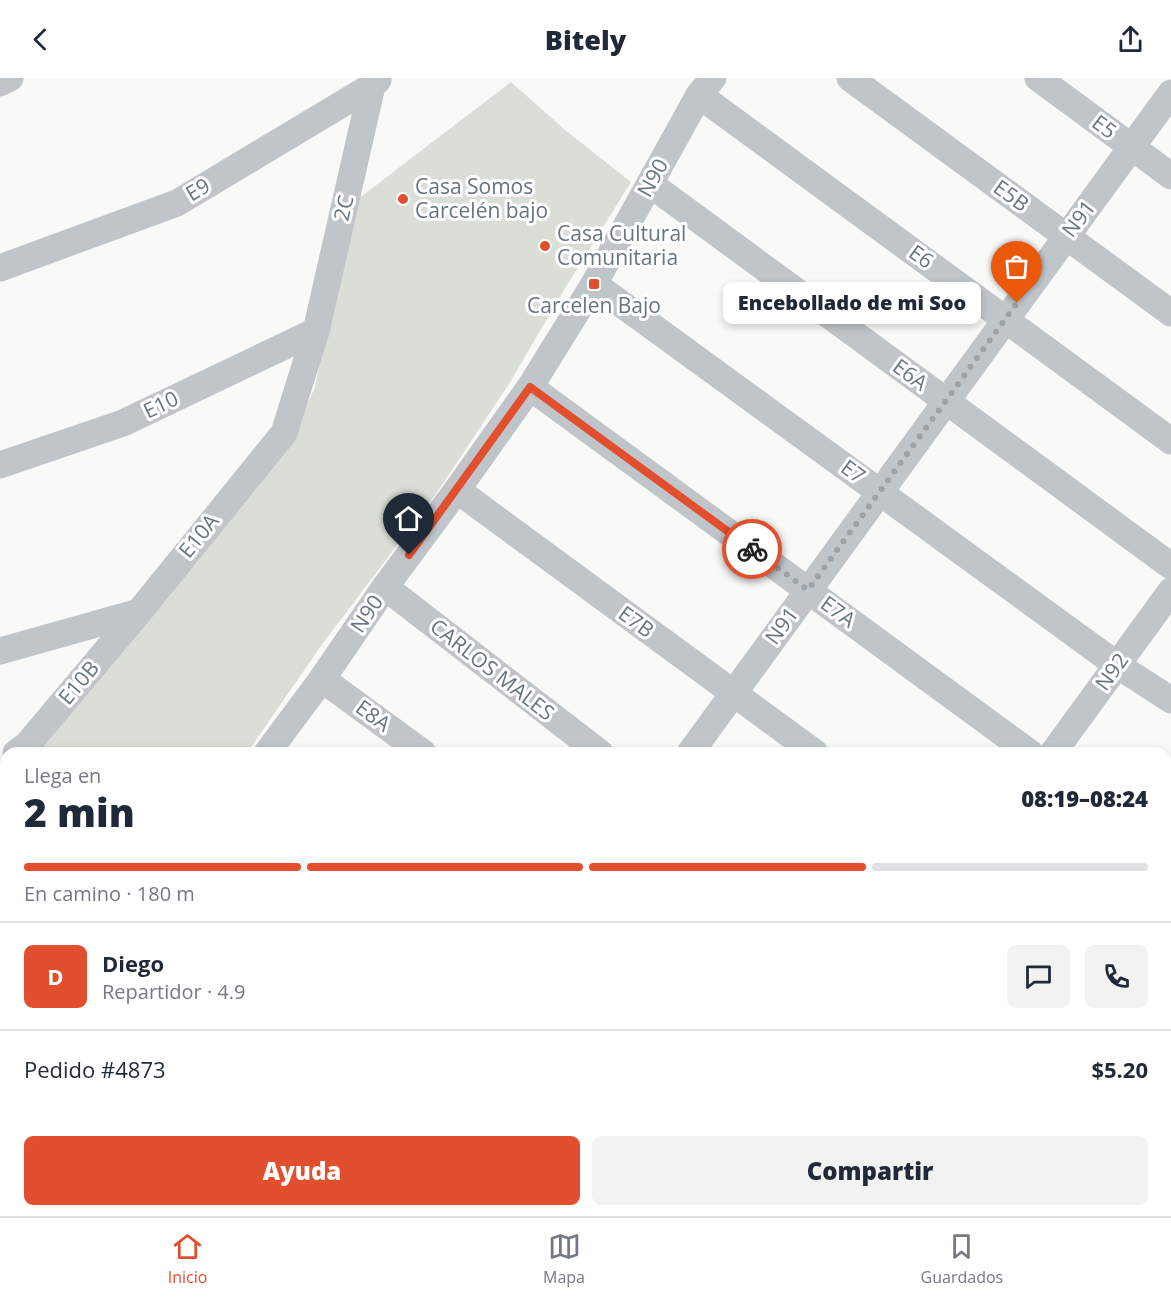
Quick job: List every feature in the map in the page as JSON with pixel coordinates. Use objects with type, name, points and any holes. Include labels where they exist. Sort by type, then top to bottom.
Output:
[{"type":"street","points":[[0,82],[10,78]]},
{"type":"street","name":"E5B","points":[[850,78],[1171,313]]},
{"type":"street","name":"E5","points":[[1038,78],[1171,176]]},
{"type":"street","name":"E9","points":[[0,268],[177,203],[376,82]]},
{"type":"street","name":"2C","points":[[316,331],[376,82]]},
{"type":"street","name":"N90","points":[[271,747],[530,387],[594,284],[706,87]]},
{"type":"street","name":"E6","points":[[706,87],[1005,319],[1171,441]]},
{"type":"street","name":"N91","points":[[694,747],[1171,93]]},
{"type":"street","name":"E6A","points":[[650,184],[1171,566]]},
{"type":"street","name":"E7","points":[[594,284],[1117,665],[1171,700]]},
{"type":"street","name":"E10","points":[[0,465],[123,423],[316,331]]},
{"type":"street","name":"E10A","points":[[139,612],[285,433],[316,331]]},
{"type":"street","name":"E7A","points":[[530,387],[1022,747]]},
{"type":"street","name":"E7B","points":[[457,490],[807,747]]},
{"type":"street","name":"CARLOS MALES","points":[[385,587],[592,747]]},
{"type":"street","name":"N92","points":[[1057,747],[1171,591]]},
{"type":"street","points":[[0,651],[139,612]]},
{"type":"street","name":"E10B","points":[[24,747],[139,612]]},
{"type":"street","name":"E8A","points":[[322,679],[415,747]]},
{"type":"shaded area","points":[[511,82],[565,130],[631,182],[509,384],[436,494],[323,643],[251,747],[39,747],[289,445],[315,387],[332,302],[358,199]]},
{"type":"way so far","points":[[752,549],[808,590],[1017,303]]},
{"type":"place","name":"Casa Somos Carcelén bajo","points":[[403,199]]},
{"type":"place","name":"Casa Cultural Comunitaria","points":[[545,246]]},
{"type":"place","name":"Carcelen Bajo","points":[[594,284]]},
{"type":"place","name":"Encebollado de mi Soo","points":[[1017,303]]},
{"type":"route","points":[[409,555],[530,387],[752,549]]}]
